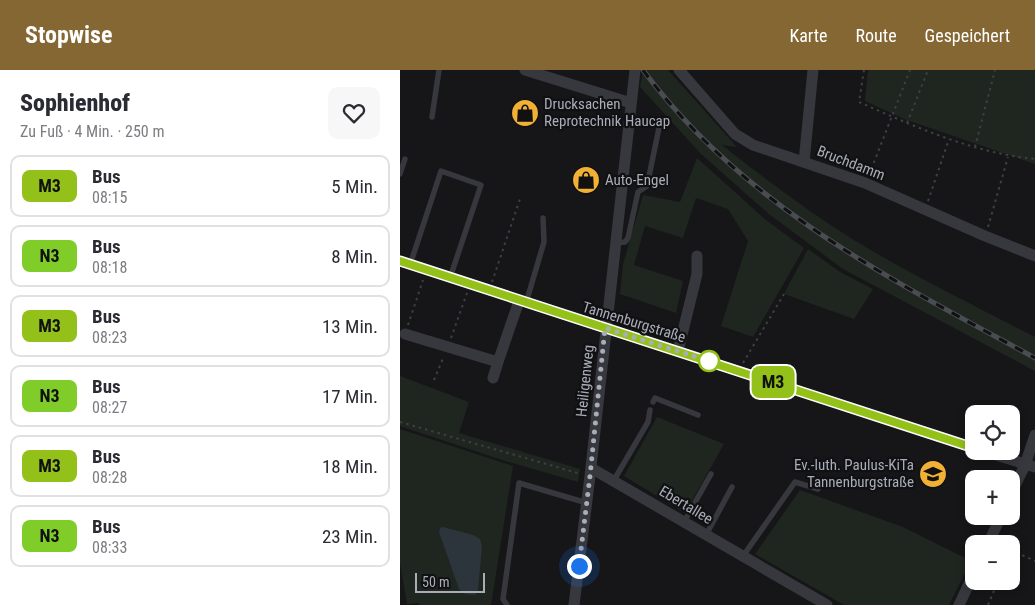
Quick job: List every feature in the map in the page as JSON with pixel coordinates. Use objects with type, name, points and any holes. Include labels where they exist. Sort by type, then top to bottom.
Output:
[{"type":"street","points":[[525,70],[631,103]]},
{"type":"street","name":"Bruchdamm","points":[[679,70],[735,134],[753,145],[865,183],[1035,256]]},
{"type":"street","points":[[804,162],[813,70]]},
{"type":"street","name":"Heiligenweg","points":[[574,605],[591,472],[605,328],[634,74]]},
{"type":"street","points":[[678,351],[697,274],[697,256]]},
{"type":"street","name":"Tannenburgstraße","points":[[405,263],[965,445]]},
{"type":"street","points":[[493,378],[522,302]]},
{"type":"street","points":[[405,334],[498,362]]},
{"type":"street","points":[[1020,481],[1030,466],[1035,435]]},
{"type":"street","points":[[1011,460],[1030,466]]},
{"type":"street","name":"Ebertallee","points":[[591,472],[614,480],[827,605]]},
{"type":"street","points":[[958,605],[966,590]]},
{"type":"lane","points":[[432,117],[439,70]]},
{"type":"lane","points":[[615,242],[625,242],[628,238],[638,192],[647,186],[660,123]]},
{"type":"lane","points":[[400,174],[405,159]]},
{"type":"lane","points":[[405,263],[441,171],[481,185],[450,278]]},
{"type":"lane","points":[[522,302],[544,242],[543,218]]},
{"type":"lane","points":[[653,402],[655,398],[698,415]]},
{"type":"lane","points":[[614,480],[648,422],[650,410]]},
{"type":"lane","points":[[684,522],[711,474]]},
{"type":"lane","points":[[742,556],[796,482],[818,489]]},
{"type":"lane","points":[[507,605],[503,598],[519,483],[587,502]]},
{"type":"lane","points":[[706,535],[732,487]]},
{"type":"path","points":[[864,70],[860,102],[948,139],[1008,156],[1035,159]]},
{"type":"path","points":[[865,183],[910,70]]},
{"type":"path","points":[[907,123],[928,70]]},
{"type":"path","points":[[976,147],[996,70]]},
{"type":"path","points":[[925,210],[948,139]]},
{"type":"path","points":[[985,236],[1008,156]]},
{"type":"path","points":[[489,291],[521,196]]},
{"type":"path","points":[[405,334],[426,270]]},
{"type":"path","points":[[434,380],[470,284]]},
{"type":"path","points":[[739,371],[784,294]]},
{"type":"path","points":[[400,422],[591,472]]},
{"type":"path","points":[[1020,554],[1035,561]]},
{"type":"path","points":[[988,605],[994,590]]},
{"type":"shaded area","points":[[643,70],[668,70],[737,147],[722,145],[775,186],[829,224],[905,269],[1035,337],[1035,371],[843,269],[770,215],[701,154],[640,87]]},
{"type":"shaded area","points":[[868,70],[1035,70],[1035,164],[904,119],[865,101]]},
{"type":"shaded area","points":[[697,158],[766,220],[804,248],[753,337],[721,326],[748,241],[728,209],[696,198],[683,238],[645,226],[634,265],[683,281],[676,313],[620,294],[623,264],[643,195],[680,202]]},
{"type":"shaded area","points":[[808,249],[840,272],[873,289],[854,319],[784,294]]},
{"type":"shaded area","points":[[400,376],[469,402],[459,433],[580,469],[578,482],[505,461],[400,426]]},
{"type":"shaded area","points":[[657,417],[724,444],[685,513],[624,476]]},
{"type":"shaded area","points":[[400,429],[513,466],[491,605],[407,604],[400,563]]},
{"type":"shaded area","points":[[800,490],[903,527],[965,558],[965,573],[949,605],[844,605],[755,554]]},
{"type":"shaded area","points":[[443,527],[473,535],[480,539],[482,546],[478,590],[475,595],[465,594],[459,589],[439,532],[440,528]]},
{"type":"railway","points":[[643,70],[683,118],[726,161],[773,200],[822,235],[874,268],[1035,358]]},
{"type":"bus line","name":"M3","points":[[400,261],[965,445]]},
{"type":"place","name":"Drucksachen Reprotechnik Haucap","points":[[525,113]]},
{"type":"place","name":"Auto-Engel","points":[[586,180]]},
{"type":"place","name":"Ev.-luth. Paulus-KiTa Tannenburgstraße","points":[[933,474]]},
{"type":"route","points":[[579,566],[605,328],[709,361]]}]
